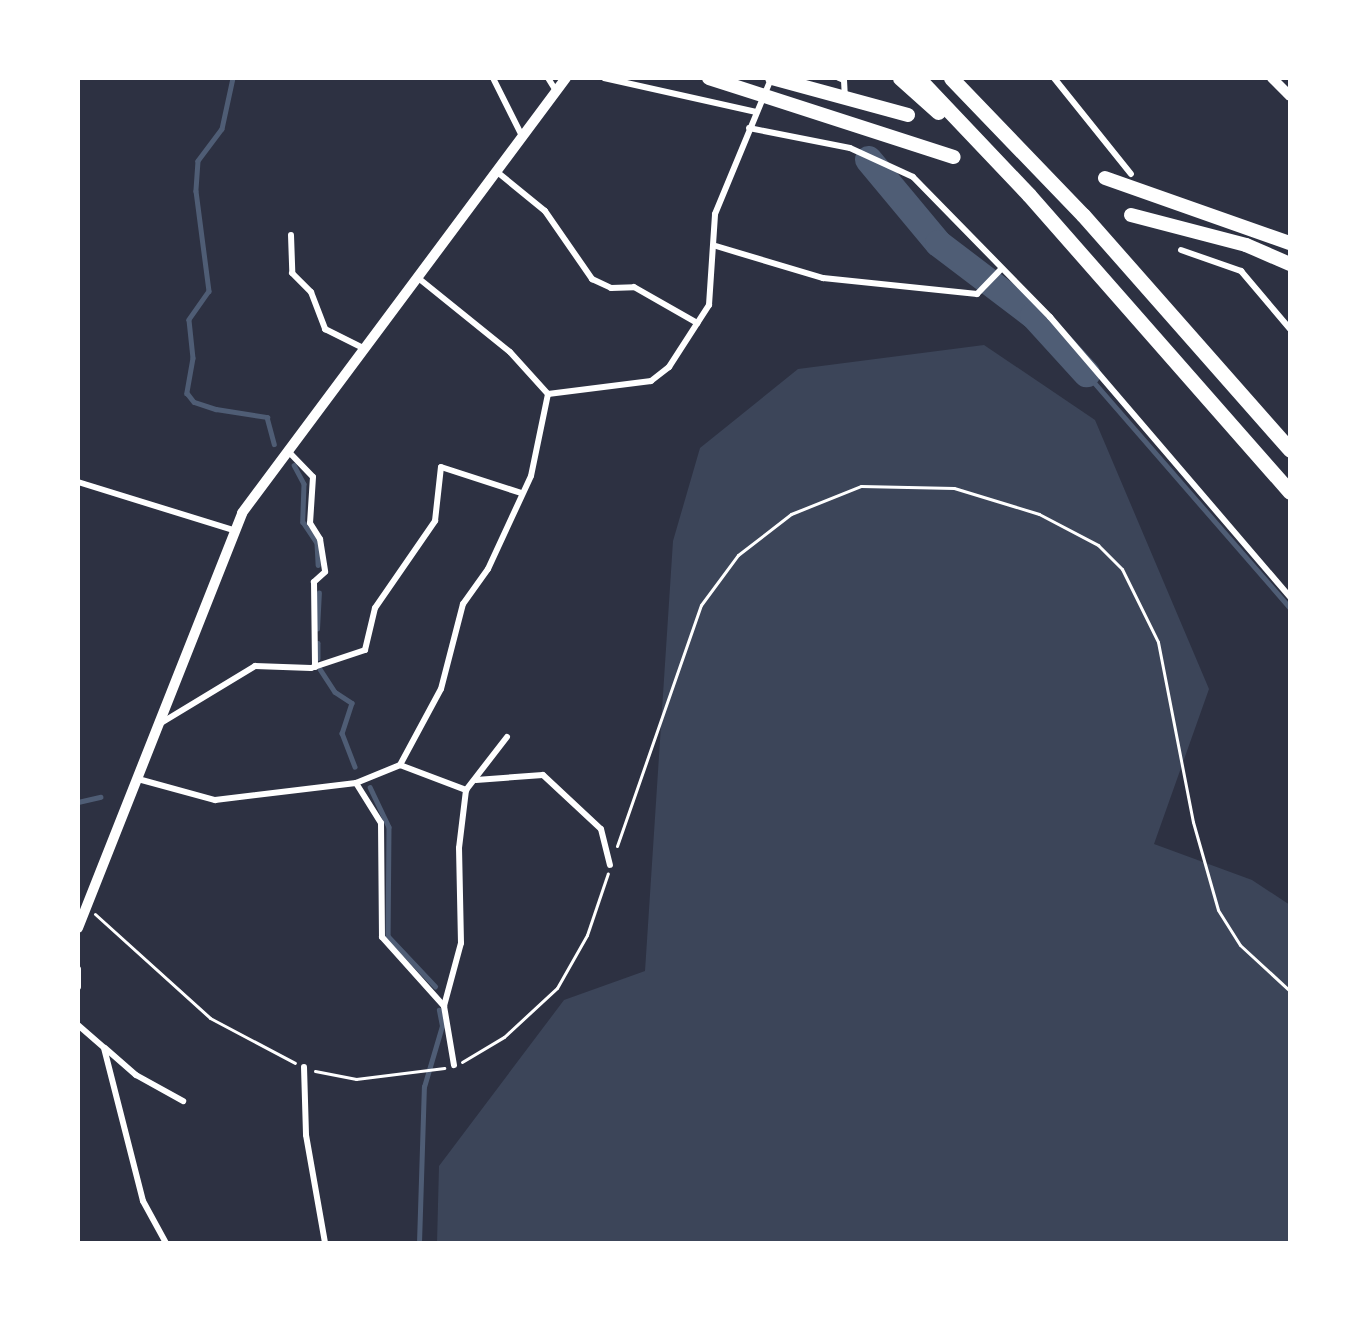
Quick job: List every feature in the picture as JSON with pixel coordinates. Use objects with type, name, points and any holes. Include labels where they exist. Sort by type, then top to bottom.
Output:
[{"type":"highway","points":[[900,78],[1029,195]]},
{"type":"highway","points":[[918,78],[1029,195],[1290,492]]},
{"type":"highway","points":[[951,78],[1083,215],[1290,450]]},
{"type":"main road","points":[[709,78],[763,98],[954,157]]},
{"type":"main road","points":[[772,78],[908,115]]},
{"type":"main road","points":[[1105,178],[1290,243]]},
{"type":"main road","points":[[1131,215],[1246,245],[1290,264]]},
{"type":"street","points":[[493,78],[522,136]]},
{"type":"street","points":[[548,78],[556,91]]},
{"type":"street","points":[[78,928],[138,779],[233,530],[287,450],[566,78]]},
{"type":"street","points":[[604,78],[756,112]]},
{"type":"street","points":[[548,394],[651,381],[669,367],[709,305],[716,246],[715,214],[749,128],[772,78]]},
{"type":"street","points":[[839,78],[844,80],[845,98]]},
{"type":"street","points":[[1054,78],[1131,174]]},
{"type":"street","points":[[1272,78],[1290,96]]},
{"type":"street","points":[[749,128],[850,147],[899,168],[1050,317],[1290,597]]},
{"type":"street","points":[[496,171],[545,211],[592,279],[611,288],[634,287],[697,323]]},
{"type":"street","points":[[291,235],[292,273],[311,292],[325,329],[363,348]]},
{"type":"street","points":[[716,246],[823,278],[977,294],[987,287],[1001,269]]},
{"type":"street","points":[[1181,250],[1241,271],[1290,329]]},
{"type":"street","points":[[416,277],[510,352],[548,394]]},
{"type":"street","points":[[138,779],[215,801],[356,783],[400,765],[441,689],[463,604],[488,570],[521,493],[531,476],[548,394]]},
{"type":"street","points":[[287,450],[313,477],[310,523],[320,539],[325,572],[314,582],[315,667]]},
{"type":"street","points":[[158,725],[243,670],[315,667],[365,650],[375,608],[435,521],[441,467],[521,493]]},
{"type":"street","points":[[78,482],[233,530]]},
{"type":"street","points":[[454,1065],[444,1006],[461,943],[459,849],[466,790],[507,737]]},
{"type":"street","points":[[400,765],[466,790]]},
{"type":"street","points":[[476,780],[543,775],[602,829],[610,865]]},
{"type":"street","points":[[356,783],[381,823],[382,936],[444,1006]]},
{"type":"street","points":[[78,969],[78,987]]},
{"type":"street","points":[[78,1025],[136,1075],[183,1101]]},
{"type":"street","points":[[104,1048],[143,1201],[166,1243]]},
{"type":"street","points":[[304,1067],[306,1135],[325,1243]]},
{"type":"path","points":[[88,907],[210,1018],[304,1067],[356,1078],[422,1074],[454,1065],[504,1038],[558,988],[587,935],[700,605],[738,555],[791,514],[861,486],[954,488],[1039,514],[1098,544],[1122,569],[1158,642],[1193,822],[1218,910],[1240,945],[1290,991]]},
{"type":"shaded area","points":[[984,345],[1095,420],[1209,689],[1154,844],[1252,880],[1290,905],[1290,1243],[437,1243],[439,1166],[564,1000],[645,971],[673,541],[700,448],[798,369]]},
{"type":"waterway","points":[[233,78],[222,129],[198,161],[196,191],[209,291],[189,320],[193,358],[187,393],[194,402],[216,409],[267,417],[274,444]]},
{"type":"waterway","points":[[868,159],[938,243],[1033,315],[1086,373]]},
{"type":"waterway","points":[[1086,373],[1290,608]]},
{"type":"waterway","points":[[294,465],[304,484],[303,522],[317,543],[318,565]]},
{"type":"waterway","points":[[317,629],[319,593]]},
{"type":"waterway","points":[[318,643],[318,658]]},
{"type":"waterway","points":[[320,669],[335,692],[352,703],[342,733],[355,767]]},
{"type":"waterway","points":[[370,787],[389,827],[388,936],[435,986]]},
{"type":"waterway","points":[[78,802],[100,797]]},
{"type":"waterway","points":[[419,1243],[424,1087],[442,1026],[439,1010]]}]
